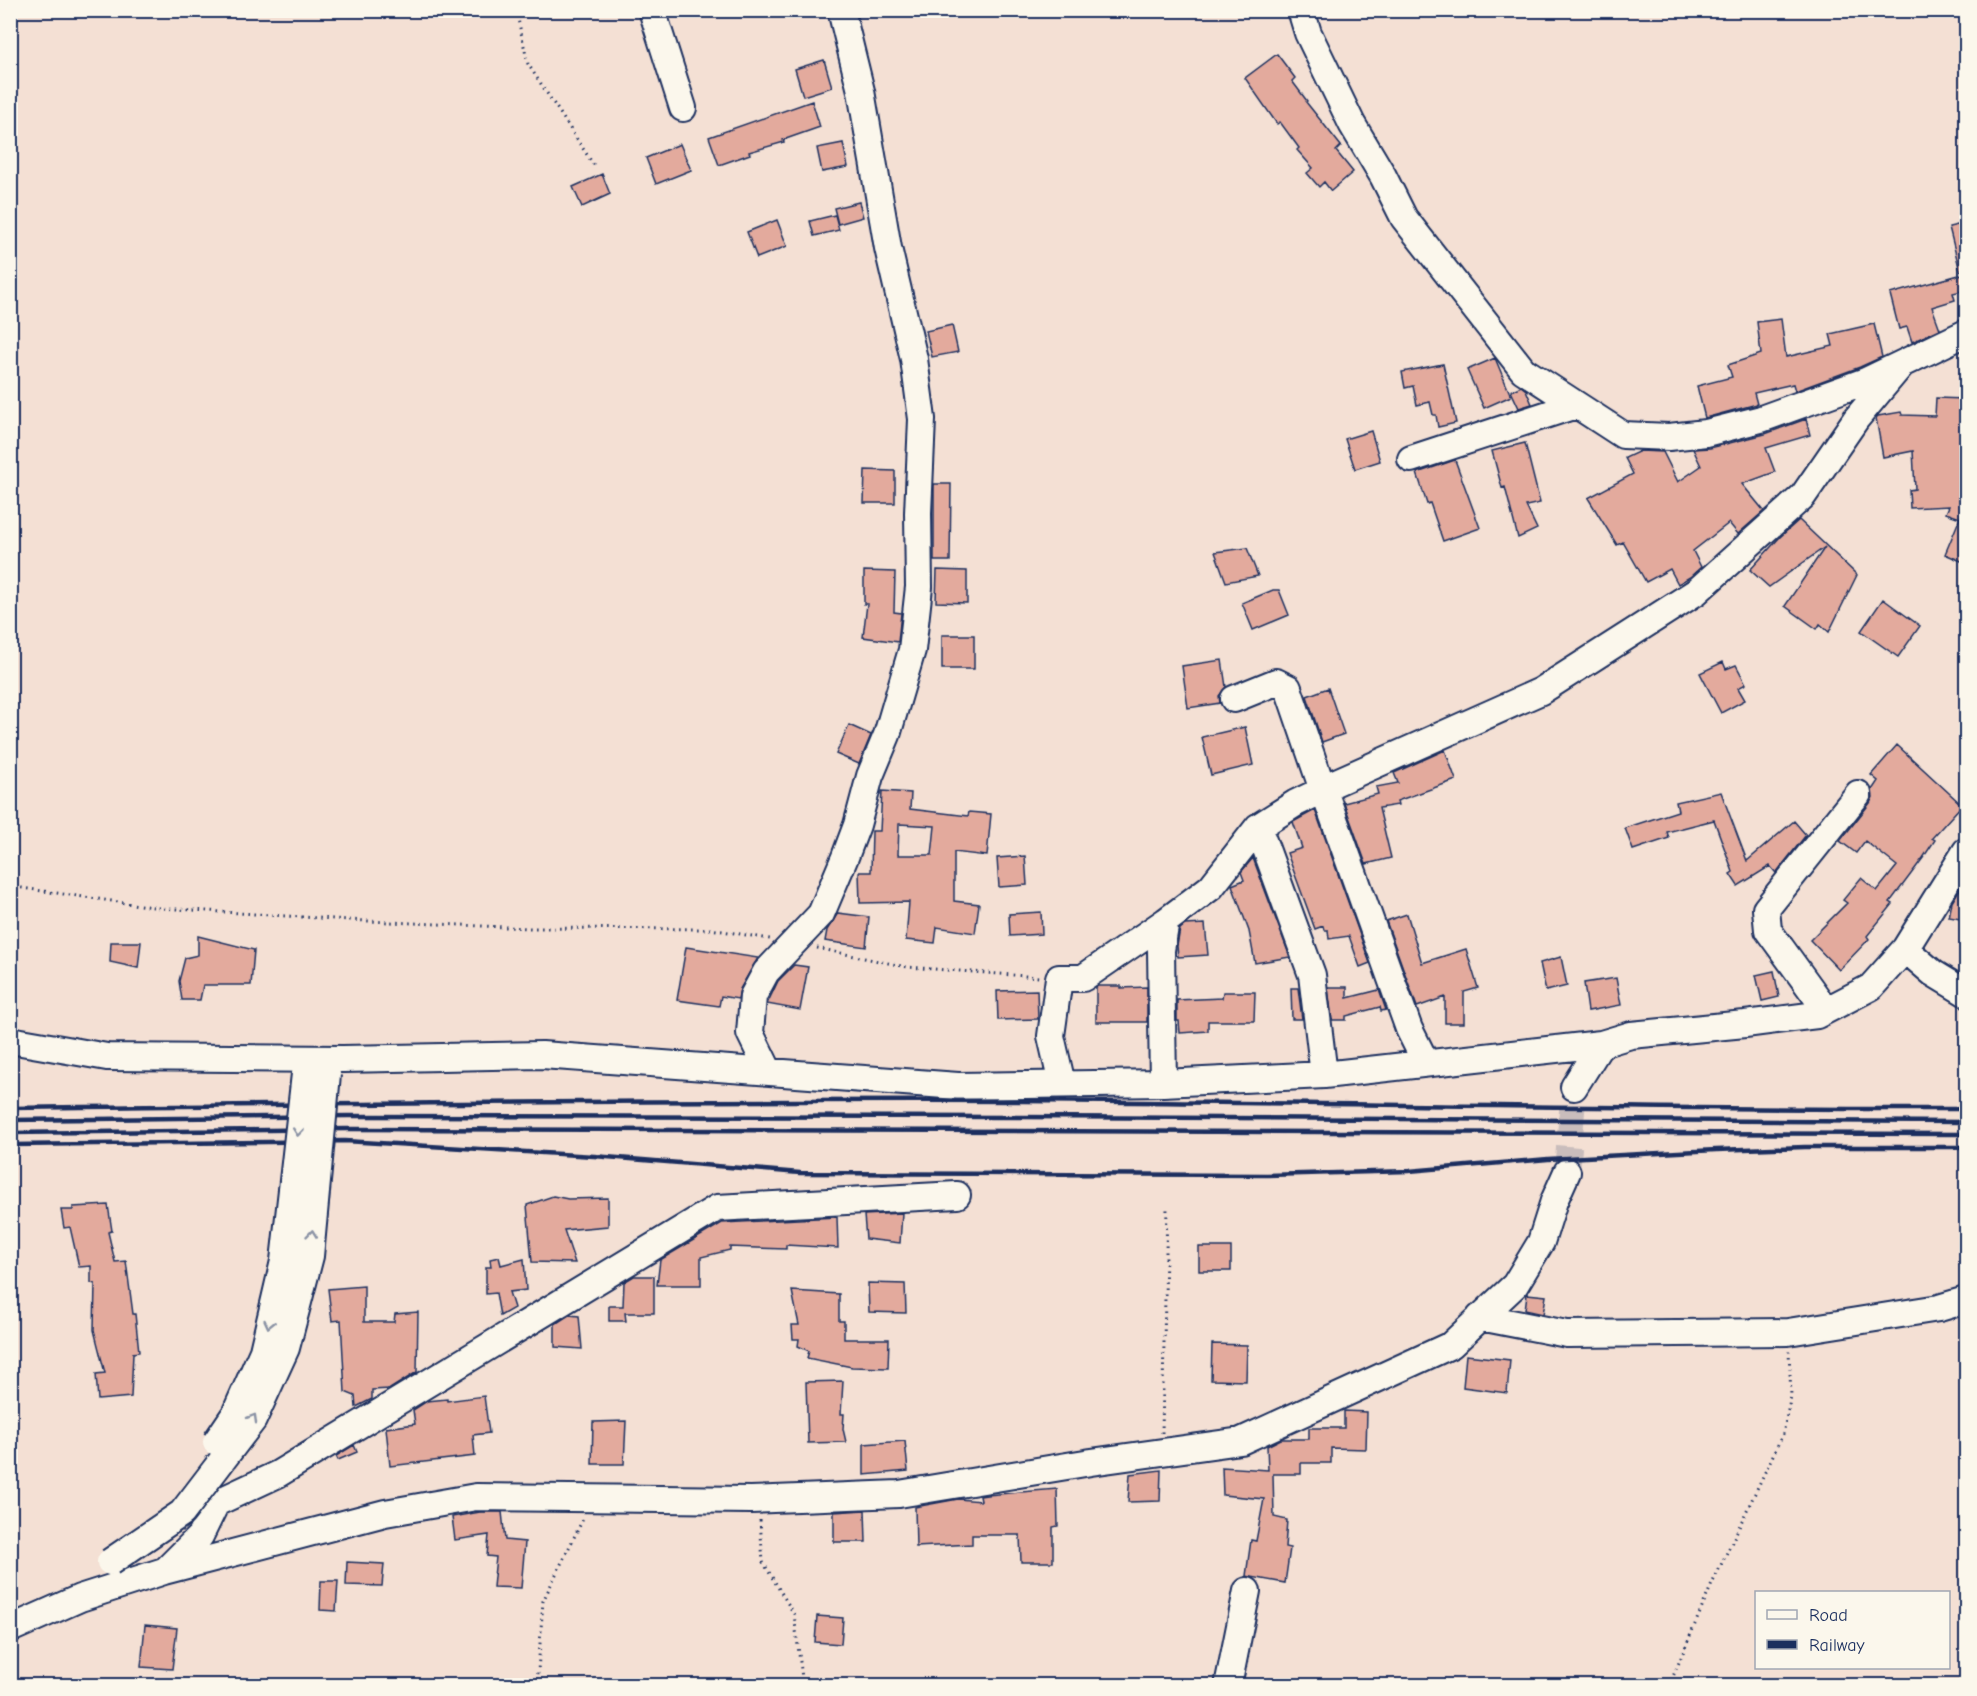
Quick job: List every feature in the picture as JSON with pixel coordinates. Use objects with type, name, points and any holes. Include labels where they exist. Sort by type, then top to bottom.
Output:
[{"type":"street","points":[[652,10],[683,108]]},
{"type":"street","points":[[769,1072],[750,1033],[753,996],[766,972],[821,914],[857,825],[870,776],[887,735],[912,650],[919,587],[918,513],[922,419],[914,359],[888,248],[861,91],[841,10]]},
{"type":"street","points":[[1301,10],[1308,33],[1352,124],[1383,176],[1404,218],[1522,370],[1623,435],[1669,437],[1706,433],[1761,418],[1866,381],[1966,333]]},
{"type":"street","points":[[1062,1084],[1052,1036],[1059,978],[1083,978],[1167,921],[1211,887],[1258,827],[1296,803],[1541,691],[1696,592],[1803,496],[1856,419],[1902,364]]},
{"type":"street","points":[[1411,459],[1576,405]]},
{"type":"street","points":[[1234,699],[1276,682],[1288,688],[1409,1029],[1426,1063]]},
{"type":"street","points":[[1826,1010],[1768,930],[1766,909],[1858,794]]},
{"type":"street","points":[[1258,827],[1312,975],[1324,1075]]},
{"type":"street","points":[[10,1040],[108,1057],[316,1066],[542,1055],[958,1086],[1163,1083],[1324,1075],[1601,1044],[1631,1035],[1817,1015],[1871,987],[1905,949],[1966,851]]},
{"type":"street","points":[[1163,1083],[1161,950],[1167,921]]},
{"type":"street","points":[[1905,949],[1933,974],[1966,993]]},
{"type":"street","points":[[1574,1088],[1601,1044]]},
{"type":"street","points":[[80,1598],[110,1562],[177,1498],[235,1414],[263,1351],[285,1261],[316,1066]]},
{"type":"street","points":[[10,1629],[80,1598],[164,1571],[385,1512],[476,1497],[759,1500],[899,1494],[1241,1441],[1451,1345],[1515,1285],[1541,1242],[1554,1201],[1567,1172]]},
{"type":"street","points":[[164,1571],[200,1536],[216,1503],[278,1474],[717,1208],[957,1195]]},
{"type":"street","points":[[1480,1317],[1567,1334],[1788,1332],[1939,1308],[1966,1300]]},
{"type":"street","points":[[1228,1686],[1247,1591]]},
{"type":"path","points":[[516,10],[528,64],[595,167]]},
{"type":"path","points":[[10,884],[15,887],[160,908],[366,921],[531,928],[711,929],[908,967],[1059,978]]},
{"type":"path","points":[[1161,1452],[1167,1208]]},
{"type":"path","points":[[1669,1686],[1712,1584],[1783,1434],[1791,1396],[1788,1332]]},
{"type":"path","points":[[537,1686],[543,1601],[593,1498]]},
{"type":"path","points":[[759,1500],[763,1562],[794,1614],[803,1686]]},
{"type":"building","points":[[1277,54],[1295,78],[1292,81],[1306,102],[1341,146],[1336,151],[1353,172],[1331,191],[1324,182],[1319,187],[1307,173],[1313,168],[1297,150],[1299,148],[1280,122],[1277,124],[1245,78]]},
{"type":"building","points":[[824,60],[832,87],[803,96],[795,69]]},
{"type":"building","points":[[812,101],[820,127],[719,165],[709,137]]},
{"type":"building","points":[[843,143],[848,167],[822,172],[817,148]]},
{"type":"building","points":[[680,144],[691,170],[656,184],[646,158]]},
{"type":"building","points":[[602,174],[610,194],[582,207],[573,187]]},
{"type":"building","points":[[859,202],[863,217],[838,224],[834,208]]},
{"type":"building","points":[[835,215],[839,230],[814,236],[810,221]]},
{"type":"building","points":[[777,220],[787,246],[757,258],[747,232]]},
{"type":"building","points":[[1966,223],[1966,270],[1960,271],[1949,227]]},
{"type":"building","points":[[1966,273],[1966,290],[1953,293],[1955,300],[1932,307],[1940,329],[1912,342],[1907,327],[1899,329],[1890,294]]},
{"type":"building","points":[[1781,319],[1786,357],[1833,346],[1830,334],[1874,324],[1882,357],[1795,391],[1793,384],[1754,393],[1757,404],[1705,418],[1697,386],[1732,377],[1728,365],[1761,354],[1757,322]]},
{"type":"building","points":[[952,325],[958,352],[932,357],[926,331]]},
{"type":"building","points":[[1495,358],[1511,396],[1484,408],[1467,370]]},
{"type":"building","points":[[1443,364],[1456,423],[1438,427],[1430,402],[1417,405],[1413,386],[1405,388],[1402,372]]},
{"type":"building","points":[[1521,386],[1526,390],[1532,404],[1519,408],[1511,391]]},
{"type":"building","points":[[1936,398],[1966,399],[1966,425],[1961,424],[1961,462],[1966,461],[1966,563],[1945,554],[1960,518],[1946,513],[1949,506],[1910,508],[1909,490],[1915,489],[1913,451],[1883,457],[1876,418],[1901,412],[1902,415],[1935,416]]},
{"type":"building","points":[[1806,419],[1810,435],[1766,448],[1775,472],[1742,484],[1764,511],[1738,534],[1729,523],[1693,551],[1701,567],[1678,584],[1670,569],[1646,582],[1623,542],[1617,545],[1588,498],[1633,474],[1625,458],[1640,451],[1663,452],[1678,482],[1701,466],[1693,449],[1710,448],[1765,434]]},
{"type":"building","points":[[1371,431],[1380,461],[1355,469],[1345,439]]},
{"type":"building","points":[[1525,443],[1540,503],[1526,506],[1537,529],[1518,538],[1505,487],[1502,488],[1492,451]]},
{"type":"building","points":[[1455,460],[1480,528],[1443,541],[1417,473]]},
{"type":"building","points":[[865,470],[895,471],[895,503],[864,503]]},
{"type":"building","points":[[934,484],[951,484],[950,561],[934,561]]},
{"type":"building","points":[[1799,520],[1857,575],[1829,632],[1820,624],[1817,629],[1785,606],[1825,547],[1769,587],[1750,570]]},
{"type":"building","points":[[1247,548],[1258,576],[1226,582],[1215,552]]},
{"type":"building","points":[[937,570],[967,571],[967,603],[936,602]]},
{"type":"building","points":[[864,571],[895,572],[894,612],[901,613],[898,642],[863,637],[867,604],[864,604]]},
{"type":"building","points":[[1273,590],[1279,590],[1289,615],[1253,630],[1242,603]]},
{"type":"building","points":[[1883,599],[1920,626],[1898,657],[1861,631]]},
{"type":"building","points":[[942,635],[974,635],[974,669],[942,669]]},
{"type":"building","points":[[1222,660],[1226,687],[1219,696],[1220,703],[1188,708],[1182,666]]},
{"type":"building","points":[[1723,662],[1726,669],[1736,665],[1746,684],[1738,688],[1745,700],[1721,713],[1700,673]]},
{"type":"building","points":[[1328,688],[1344,734],[1322,742],[1307,696]]},
{"type":"building","points":[[849,725],[871,735],[859,764],[836,754]]},
{"type":"building","points":[[1245,727],[1253,765],[1211,775],[1202,737]]},
{"type":"building","points":[[1897,745],[1962,805],[1932,838],[1935,840],[1890,902],[1893,904],[1867,936],[1869,939],[1839,970],[1810,940],[1847,903],[1843,900],[1861,878],[1877,891],[1897,866],[1865,841],[1856,853],[1840,841],[1873,797],[1872,790],[1878,781],[1871,775]]},
{"type":"building","points":[[1445,750],[1456,780],[1397,801],[1398,805],[1379,808],[1391,858],[1366,864],[1344,803],[1378,794],[1376,787],[1398,783],[1394,773]]},
{"type":"building","points":[[882,791],[911,793],[910,809],[968,816],[969,812],[991,814],[987,856],[954,852],[954,901],[979,904],[975,933],[937,927],[935,943],[906,940],[909,902],[860,903],[859,872],[871,872],[872,831],[880,831]],"holes":[[[899,824],[935,826],[932,855],[898,855]]]},
{"type":"building","points":[[1721,792],[1747,861],[1794,821],[1806,835],[1776,873],[1770,866],[1738,886],[1730,874],[1733,872],[1714,820],[1667,832],[1669,838],[1633,850],[1625,828],[1678,811],[1676,802]]},
{"type":"building","points":[[1315,810],[1370,963],[1360,967],[1349,936],[1329,939],[1328,930],[1324,930],[1323,926],[1315,929],[1287,853],[1302,848],[1293,822]]},
{"type":"building","points":[[1025,856],[1027,885],[999,887],[997,858]]},
{"type":"building","points":[[1253,858],[1290,957],[1255,963],[1249,931],[1232,885],[1244,880],[1241,872]]},
{"type":"building","points":[[1966,879],[1966,920],[1949,917],[1952,902]]},
{"type":"building","points":[[1041,912],[1042,934],[1010,936],[1009,914]]},
{"type":"building","points":[[838,913],[869,917],[866,947],[825,941],[827,930]]},
{"type":"building","points":[[1407,914],[1422,963],[1466,949],[1478,988],[1464,992],[1464,1023],[1445,1023],[1445,997],[1417,1007],[1386,921]]},
{"type":"building","points":[[1205,924],[1208,955],[1178,957],[1180,929],[1185,925]]},
{"type":"building","points":[[198,936],[254,950],[251,985],[203,985],[200,1000],[182,1000],[179,981],[185,958],[198,955]]},
{"type":"building","points":[[111,942],[141,942],[138,968],[110,962]]},
{"type":"building","points":[[686,947],[758,958],[740,989],[738,999],[721,996],[719,1006],[677,1000]]},
{"type":"building","points":[[1561,957],[1567,986],[1546,991],[1540,963]]},
{"type":"building","points":[[794,965],[808,967],[800,1010],[767,1004],[778,981]]},
{"type":"building","points":[[1774,971],[1779,997],[1762,1001],[1756,975]]},
{"type":"building","points":[[1616,978],[1621,1005],[1588,1011],[1584,983]]},
{"type":"building","points":[[1096,987],[1147,987],[1147,1022],[1096,1022]]},
{"type":"building","points":[[1328,987],[1347,987],[1347,998],[1379,990],[1386,1010],[1381,1011],[1380,1007],[1346,1016],[1346,1020],[1332,1020]]},
{"type":"building","points":[[1291,988],[1298,988],[1302,1019],[1292,1019]]},
{"type":"building","points":[[1037,990],[1038,1019],[998,1020],[997,991]]},
{"type":"building","points":[[1223,992],[1255,992],[1254,1021],[1208,1021],[1208,1031],[1180,1033],[1179,1021],[1177,1021],[1177,1000],[1222,998]]},
{"type":"building","points":[[553,1196],[568,1199],[608,1198],[608,1226],[564,1230],[575,1263],[532,1262],[527,1205]]},
{"type":"building","points":[[108,1205],[112,1231],[108,1232],[115,1262],[126,1261],[139,1352],[133,1353],[131,1397],[98,1400],[96,1374],[105,1373],[94,1330],[95,1284],[91,1283],[91,1266],[79,1267],[70,1227],[64,1228],[61,1210]]},
{"type":"building","points":[[902,1213],[900,1243],[866,1239],[864,1215]]},
{"type":"building","points":[[837,1217],[838,1248],[786,1245],[786,1249],[730,1247],[730,1250],[701,1257],[701,1285],[657,1285],[660,1260],[722,1223]]},
{"type":"building","points":[[1199,1247],[1231,1247],[1231,1271],[1199,1271]]},
{"type":"building","points":[[499,1257],[501,1265],[524,1259],[526,1290],[509,1292],[514,1308],[500,1316],[496,1293],[486,1294],[486,1267],[491,1267],[490,1259]]},
{"type":"building","points":[[634,1276],[654,1276],[654,1313],[625,1313],[626,1321],[609,1321],[609,1306],[623,1306],[624,1282]]},
{"type":"building","points":[[868,1283],[905,1284],[906,1313],[869,1312]]},
{"type":"building","points":[[364,1286],[364,1322],[394,1322],[395,1314],[418,1312],[417,1372],[390,1389],[372,1390],[372,1399],[356,1407],[355,1396],[345,1392],[341,1320],[332,1321],[328,1289]]},
{"type":"building","points":[[792,1291],[839,1294],[839,1321],[844,1321],[844,1339],[889,1339],[888,1368],[852,1367],[807,1358],[809,1351],[798,1346],[799,1339],[793,1339],[792,1325],[799,1325]]},
{"type":"building","points":[[1527,1294],[1546,1296],[1543,1314],[1525,1310]]},
{"type":"building","points":[[569,1315],[579,1316],[582,1349],[555,1347],[555,1324]]},
{"type":"building","points":[[1212,1344],[1247,1345],[1246,1381],[1211,1380]]},
{"type":"building","points":[[1466,1355],[1510,1360],[1507,1393],[1463,1387]]},
{"type":"building","points":[[843,1381],[841,1414],[844,1414],[843,1429],[846,1442],[808,1443],[806,1382]]},
{"type":"building","points":[[484,1396],[489,1433],[473,1435],[475,1456],[390,1466],[386,1428],[415,1424],[413,1410],[427,1401]]},
{"type":"building","points":[[1344,1411],[1367,1412],[1366,1449],[1331,1448],[1331,1463],[1301,1463],[1301,1474],[1273,1474],[1274,1517],[1287,1520],[1285,1547],[1290,1548],[1285,1583],[1246,1576],[1251,1540],[1256,1541],[1264,1499],[1223,1495],[1222,1467],[1268,1470],[1267,1446],[1281,1439],[1309,1439],[1309,1428],[1344,1428]]},
{"type":"building","points":[[626,1421],[624,1464],[592,1464],[593,1422]]},
{"type":"building","points":[[905,1441],[908,1471],[864,1475],[864,1444]]},
{"type":"building","points":[[354,1445],[357,1452],[338,1460],[336,1456]]},
{"type":"building","points":[[1161,1470],[1160,1501],[1128,1502],[1130,1474]]},
{"type":"building","points":[[1057,1489],[1058,1526],[1053,1527],[1053,1562],[1021,1562],[1020,1535],[972,1535],[972,1544],[916,1547],[915,1507],[958,1499],[981,1501],[980,1496],[987,1495]]},
{"type":"building","points":[[865,1510],[866,1542],[834,1542],[834,1512]]},
{"type":"building","points":[[480,1512],[502,1512],[505,1540],[525,1542],[521,1588],[493,1587],[496,1557],[487,1556],[489,1535],[455,1540],[452,1517]]},
{"type":"building","points":[[347,1562],[384,1564],[382,1586],[346,1585]]},
{"type":"building","points":[[321,1581],[338,1581],[336,1611],[320,1610]]},
{"type":"building","points":[[817,1616],[843,1618],[841,1644],[815,1642]]},
{"type":"building","points":[[145,1625],[177,1628],[172,1669],[141,1667]]},
{"type":"tunnel","points":[[1567,1172],[1574,1087]]},
{"type":"railway","points":[[10,1108],[896,1101],[1966,1109]]},
{"type":"railway","points":[[10,1120],[348,1116],[1966,1122]]},
{"type":"railway","points":[[10,1133],[347,1129],[1966,1134]]},
{"type":"railway","points":[[10,1145],[345,1141],[594,1156],[800,1173],[1267,1175],[1409,1171],[1548,1159],[1716,1150],[1805,1147],[1966,1147]]}]
